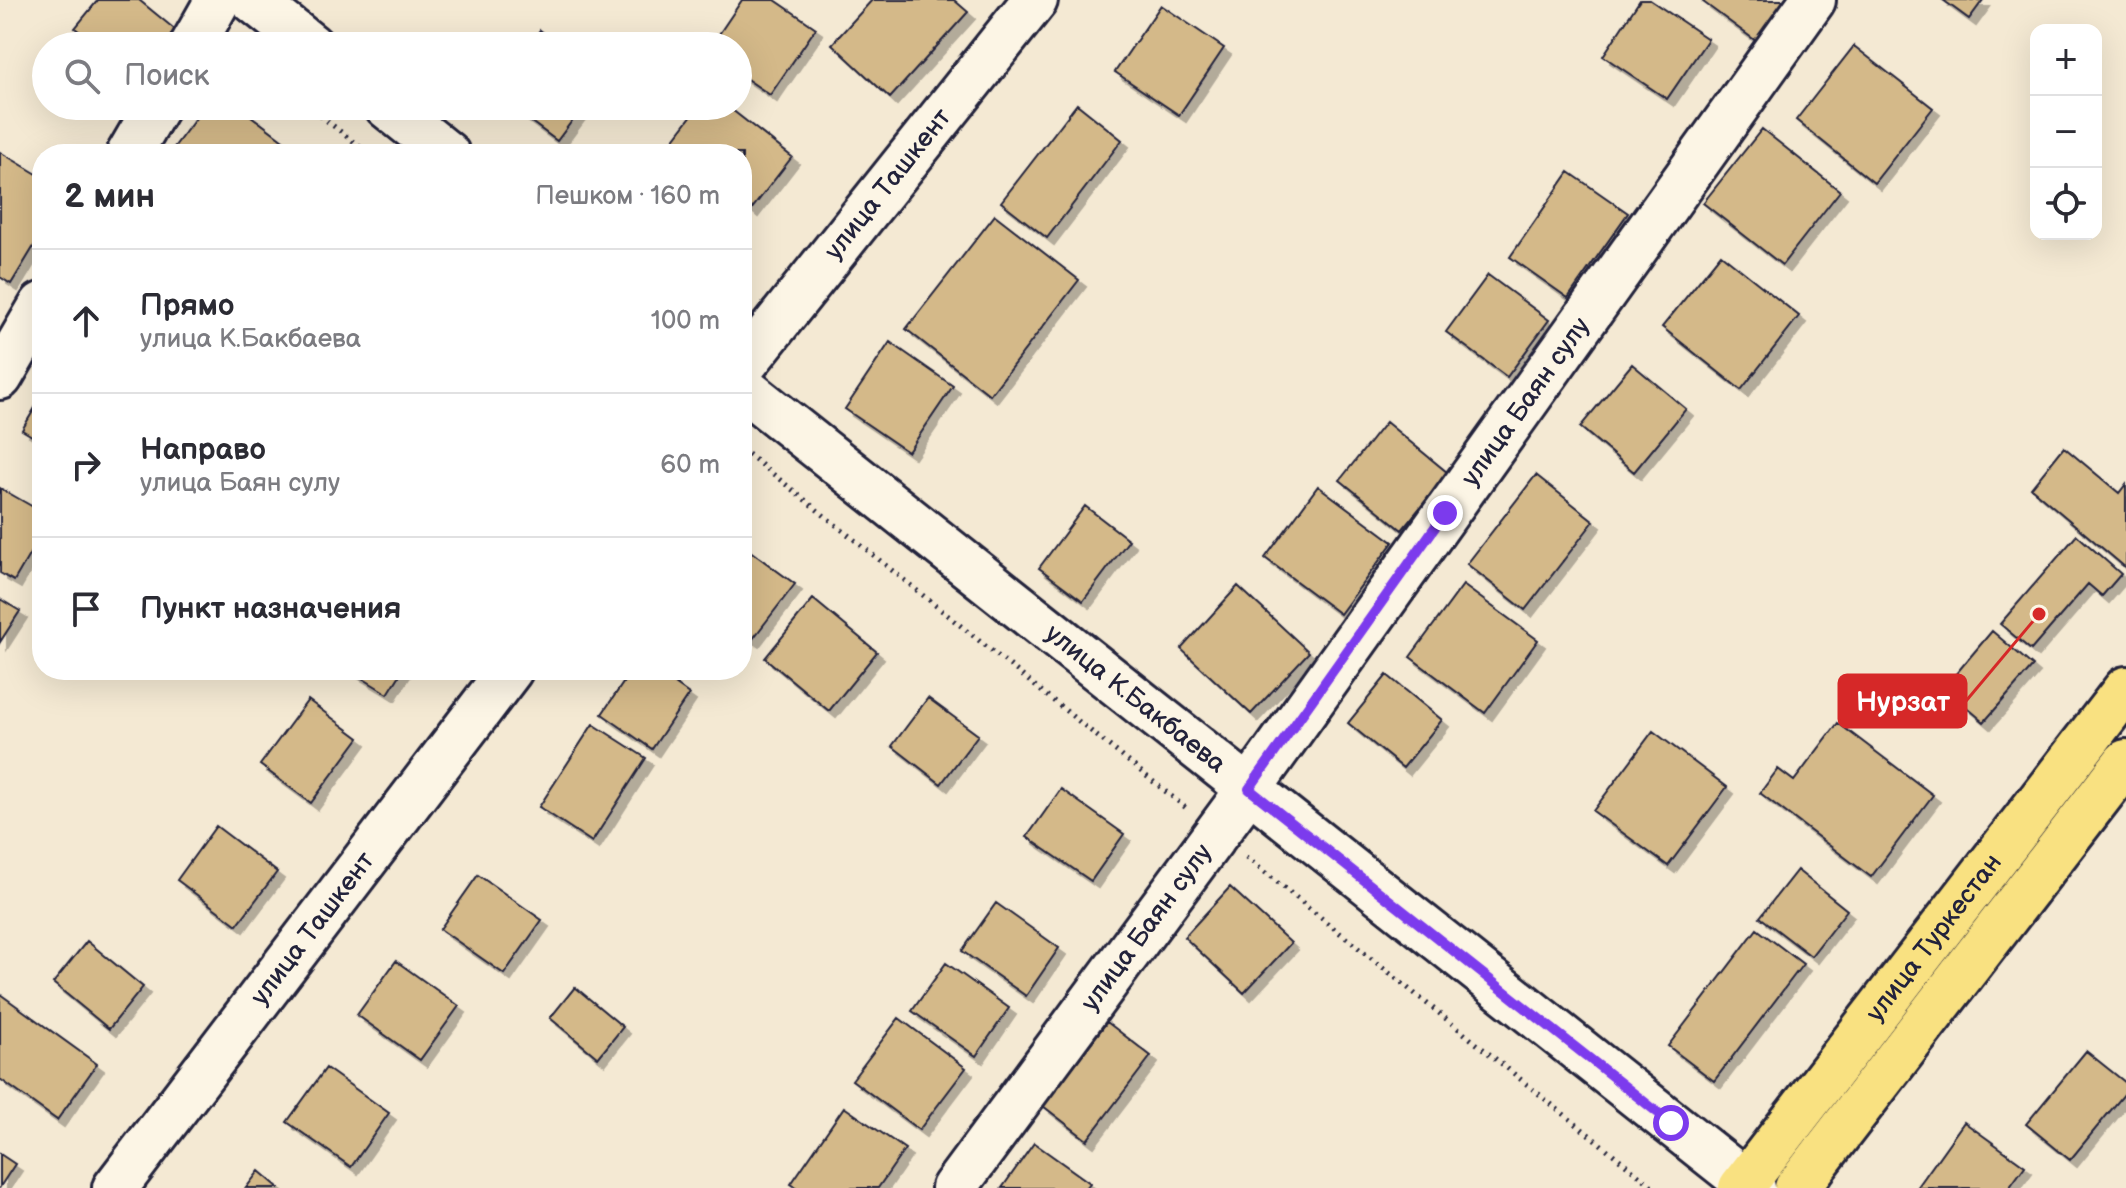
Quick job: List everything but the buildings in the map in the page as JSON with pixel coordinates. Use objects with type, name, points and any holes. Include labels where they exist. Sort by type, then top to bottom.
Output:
[{"type":"highway","name":"улица Туркестан","points":[[1747,1186],[2126,689]]},
{"type":"highway","name":"улица Туркестан","points":[[1797,1188],[2126,762]]},
{"type":"street","points":[[200,32],[218,0]]},
{"type":"street","points":[[253,0],[293,32]]},
{"type":"street","name":"улица Ташкент","points":[[752,354],[1035,0]]},
{"type":"street","name":"улица Баян сулу","points":[[954,1188],[1249,789],[1813,0]]},
{"type":"street","points":[[135,144],[149,120]]},
{"type":"street","points":[[404,120],[434,144]]},
{"type":"street","points":[[0,377],[32,322]]},
{"type":"street","name":"улица К.Бакбаева","points":[[752,395],[1747,1186]]},
{"type":"street","name":"улица Ташкент","points":[[115,1188],[502,680]]},
{"type":"path","points":[[326,120],[356,144]]},
{"type":"place","name":"Нурзат","points":[[2039,614]]},
{"type":"route","points":[[1445,513],[1249,789],[1671,1123]]}]
